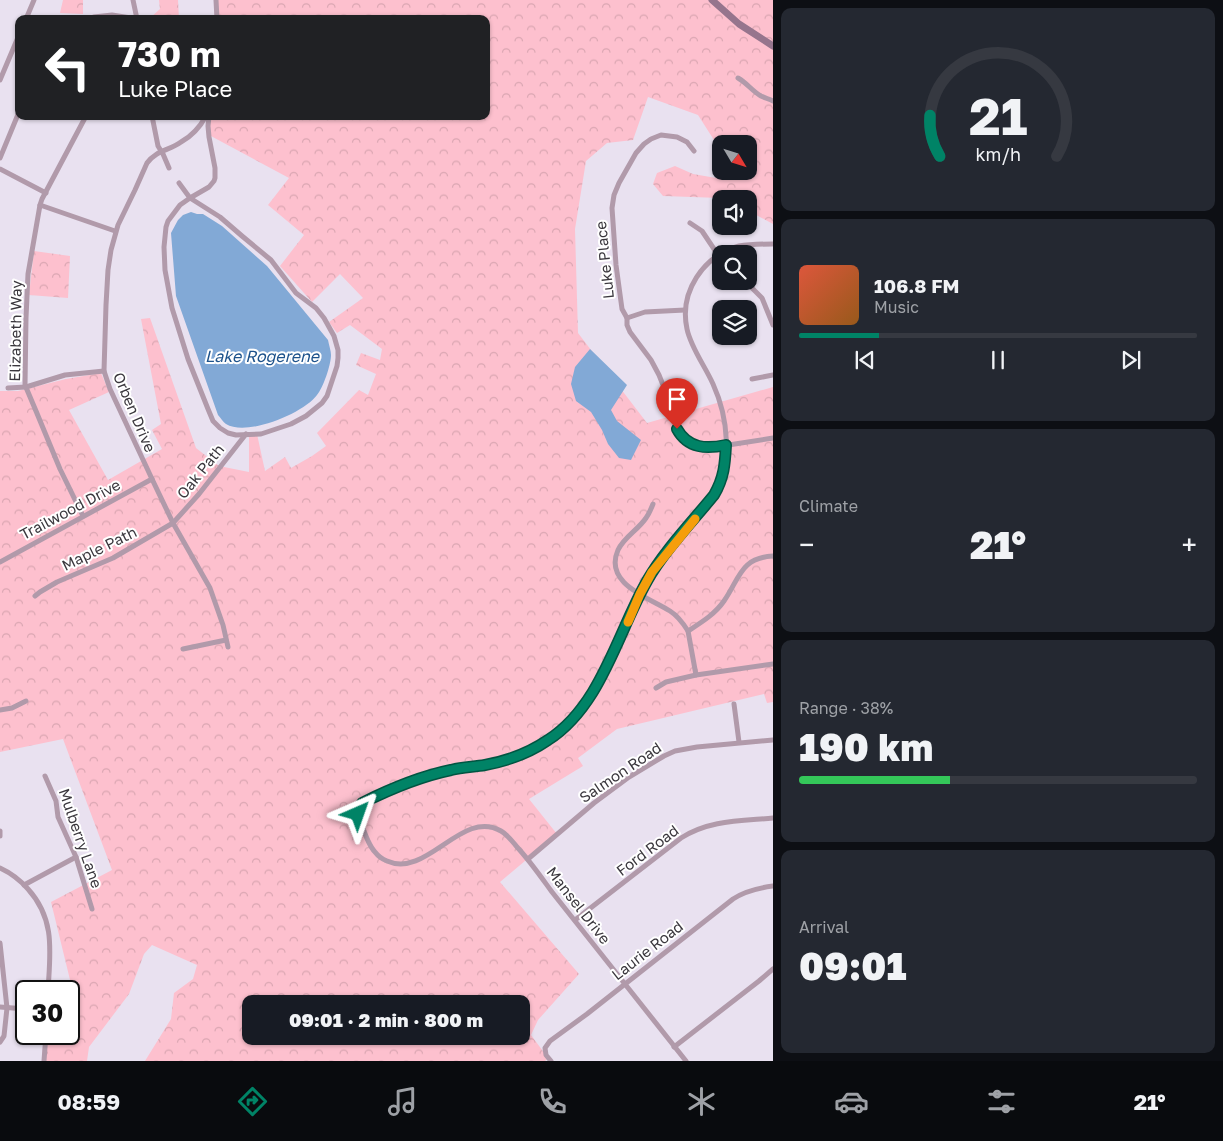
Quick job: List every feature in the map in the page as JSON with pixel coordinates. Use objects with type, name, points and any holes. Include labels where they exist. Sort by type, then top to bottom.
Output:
[{"type":"street","points":[[28,15],[34,0]]},
{"type":"street","points":[[133,0],[136,15]]},
{"type":"street","points":[[216,0],[217,15]]},
{"type":"street","points":[[712,0],[739,24],[773,46]]},
{"type":"street","points":[[0,80],[15,44]]},
{"type":"street","points":[[738,78],[762,97],[773,101]]},
{"type":"street","points":[[0,158],[16,120]]},
{"type":"street","name":"Elizabeth Way","points":[[83,516],[60,469],[25,385],[28,274],[40,205],[84,120]]},
{"type":"street","points":[[153,120],[158,146],[169,168]]},
{"type":"street","name":"Orben Drive","points":[[205,120],[188,138],[153,156],[147,163],[115,231],[108,270],[104,371],[110,388],[173,522],[210,588],[220,615],[228,647]]},
{"type":"street","points":[[179,183],[190,198],[220,217],[271,260],[296,293],[316,308],[334,336],[338,350],[337,366],[327,396],[322,403],[306,416],[291,424],[260,434],[236,435],[220,428],[213,421],[188,359],[172,308],[165,270],[164,246],[166,227],[168,221],[180,205],[190,198],[209,187],[215,178],[208,120]]},
{"type":"street","name":"Luke Place","points":[[694,151],[687,142],[678,137],[661,135],[651,139],[636,153],[619,183],[614,195],[612,215],[622,309],[627,318],[630,332],[651,360],[659,375],[674,421],[682,437],[690,444],[715,448],[773,438]]},
{"type":"street","points":[[0,169],[46,193]]},
{"type":"street","points":[[40,205],[115,231]]},
{"type":"street","points":[[690,223],[702,231],[712,246]]},
{"type":"street","points":[[744,245],[773,244]]},
{"type":"street","points":[[627,318],[645,312],[685,310],[689,292],[696,277],[704,266],[712,260]]},
{"type":"street","points":[[754,290],[762,298],[773,325]]},
{"type":"street","name":"Mansel Drive","points":[[685,310],[690,340],[714,385],[721,408],[726,445],[724,473],[717,490],[661,560],[649,578],[592,693],[560,731],[548,740],[517,756],[484,765],[452,769],[416,780],[362,803],[358,814],[374,852],[392,863],[399,864],[414,862],[468,830],[488,827],[501,831],[528,859],[686,1061]]},
{"type":"street","points":[[8,388],[26,387],[65,376],[104,371]]},
{"type":"street","points":[[752,379],[773,375]]},
{"type":"street","name":"Oak Path","points":[[173,522],[246,434]]},
{"type":"street","name":"Trailwood Drive","points":[[0,562],[152,479]]},
{"type":"street","points":[[653,504],[647,518],[621,545],[616,555],[616,566],[620,577],[628,587],[670,611],[688,631],[696,675]]},
{"type":"street","name":"Maple Path","points":[[36,596],[56,582],[113,558],[173,522]]},
{"type":"street","points":[[688,631],[708,618],[724,602],[749,562],[764,556],[773,556]]},
{"type":"street","points":[[183,649],[226,640]]},
{"type":"street","points":[[656,688],[666,682],[696,675],[773,664]]},
{"type":"street","points":[[0,710],[12,708],[26,701]]},
{"type":"street","points":[[734,704],[738,742]]},
{"type":"street","name":"Salmon Road","points":[[528,859],[594,803],[629,777],[664,756],[675,751],[690,748],[773,740]]},
{"type":"street","name":"Mulberry Lane","points":[[45,776],[56,801],[58,817],[76,857],[92,909]]},
{"type":"street","name":"Ford Road","points":[[575,920],[681,838],[696,829],[727,822],[773,818]]},
{"type":"street","points":[[0,831],[0,836]]},
{"type":"street","points":[[24,885],[76,857]]},
{"type":"street","points":[[0,868],[24,885],[38,901],[47,923],[50,954],[49,980]]},
{"type":"street","name":"Laurie Road","points":[[551,1061],[546,1055],[545,1049],[550,1041],[733,899],[753,890],[773,886]]},
{"type":"street","points":[[0,943],[7,1008],[4,1036],[0,1042]]},
{"type":"street","points":[[674,1047],[773,969]]},
{"type":"street","points":[[0,1007],[15,1008]]},
{"type":"street","points":[[44,1061],[45,1045]]},
{"type":"green space","points":[[63,0],[83,0],[83,14],[60,13]]},
{"type":"green space","points":[[159,0],[178,0],[179,15],[153,15],[160,9]]},
{"type":"green space","points":[[218,0],[773,0],[773,224],[757,215],[757,190],[712,190],[712,198],[663,196],[653,184],[657,173],[675,166],[693,174],[712,177],[712,180],[758,180],[758,135],[712,135],[712,137],[698,115],[648,97],[633,140],[607,143],[586,161],[575,229],[578,333],[647,423],[773,387],[773,702],[767,703],[764,694],[617,729],[578,758],[583,766],[529,799],[557,834],[500,882],[579,974],[538,1020],[531,1035],[548,1058],[545,1061],[145,1061],[171,1019],[174,993],[193,979],[197,965],[152,945],[144,954],[129,994],[89,1047],[87,1061],[42,1061],[43,1045],[80,1045],[80,980],[70,980],[51,902],[112,870],[63,739],[0,752],[0,391],[18,391],[66,379],[101,373],[109,392],[69,410],[108,480],[162,449],[152,430],[161,424],[141,319],[150,318],[196,448],[219,466],[249,472],[249,435],[257,434],[265,471],[285,457],[291,468],[326,446],[317,433],[359,390],[368,395],[376,374],[356,365],[361,353],[380,360],[382,349],[350,325],[337,333],[329,322],[363,298],[340,274],[312,302],[280,266],[304,235],[268,205],[289,178],[209,135],[210,120],[490,120],[490,15],[216,15]]},
{"type":"green space","points":[[34,251],[70,256],[68,298],[29,295]]},
{"type":"water","name":"Lake Rogerene","points":[[191,212],[203,214],[222,226],[267,266],[328,340],[331,359],[322,387],[310,402],[288,416],[261,425],[235,427],[226,424],[218,415],[176,296],[171,233],[178,220],[183,215]]},
{"type":"water","points":[[590,349],[627,385],[611,410],[617,421],[641,440],[631,460],[619,458],[608,444],[591,412],[576,401],[571,384],[575,367]]},
{"type":"slow traffic","points":[[628,622],[652,572],[695,519]]},
{"type":"route","points":[[358,814],[362,803],[416,780],[452,769],[500,762],[533,749],[560,731],[582,707],[592,693],[611,657],[652,572],[714,495],[724,473],[726,445],[708,448],[690,444],[677,429]]}]
